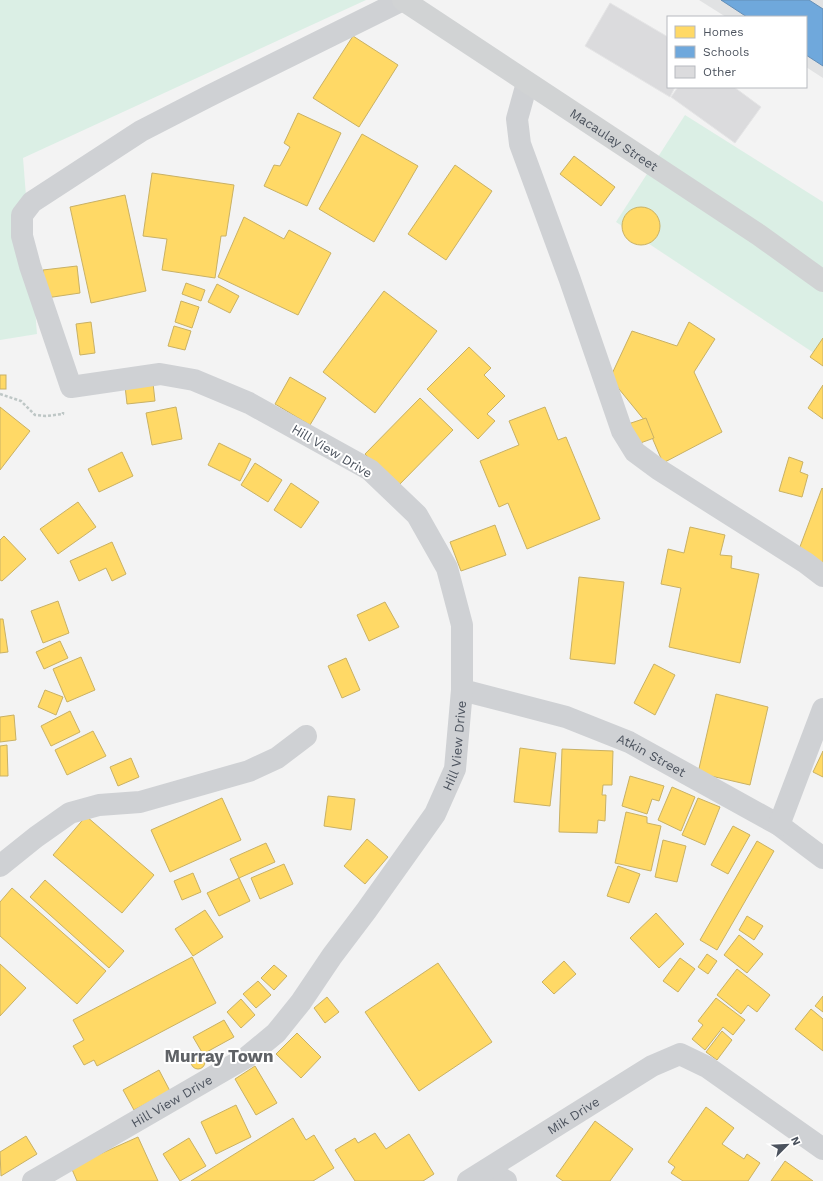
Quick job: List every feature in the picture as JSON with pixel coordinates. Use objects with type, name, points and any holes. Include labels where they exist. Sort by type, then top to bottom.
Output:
[{"type":"street","name":"Macaulay Street","points":[[403,0],[758,235],[823,281]]},
{"type":"street","points":[[71,387],[30,266],[22,236],[22,215],[32,202],[141,131],[403,0]]},
{"type":"street","points":[[527,83],[517,119],[520,144],[570,280],[622,431],[635,452],[658,469],[806,563],[823,576]]},
{"type":"street","name":"Hill View Drive","points":[[33,1181],[247,1057],[276,1033],[301,1002],[332,956],[435,814],[455,769],[462,690],[462,625],[447,568],[417,515],[370,470],[249,403],[194,380],[160,374],[71,387]]},
{"type":"street","name":"Atkin Street","points":[[462,690],[566,717],[629,742],[779,825],[823,858]]},
{"type":"street","points":[[779,825],[823,709]]},
{"type":"street","points":[[0,866],[36,837],[70,813],[99,804],[140,802],[249,771],[277,758],[306,736]]},
{"type":"street","name":"Mik Drive","points":[[468,1181],[488,1170],[652,1066],[680,1054],[707,1067],[823,1149]]},
{"type":"street","points":[[488,1170],[506,1181]]},
{"type":"path","points":[[0,394],[21,401],[35,415],[46,416],[63,414],[71,387]]},
{"type":"shaded area","points":[[699,0],[823,0],[823,78],[807,68],[807,16],[724,16]]},
{"type":"green space","points":[[0,0],[366,0],[23,158],[37,334],[0,340]]},
{"type":"green space","points":[[685,115],[823,202],[823,359],[616,222]]},
{"type":"building: Homes","points":[[353,36],[398,65],[359,127],[313,98]]},
{"type":"building: Homes","points":[[298,113],[341,133],[307,206],[264,186],[274,165],[280,166],[290,147],[284,143]]},
{"type":"building: Homes","points":[[362,134],[418,166],[374,242],[319,209]]},
{"type":"building: Homes","points":[[574,156],[615,187],[601,206],[560,174]]},
{"type":"building: Homes","points":[[455,165],[492,191],[446,260],[408,234]]},
{"type":"building: Homes","points":[[152,173],[234,185],[226,236],[221,236],[215,278],[162,270],[167,239],[143,236]]},
{"type":"building: Homes","points":[[125,195],[146,291],[91,303],[70,207]]},
{"type":"building: Homes","points":[[637,207],[645,207],[655,212],[659,219],[659,233],[655,240],[645,245],[637,245],[627,240],[625,237],[622,230],[622,222],[627,212],[630,210]]},
{"type":"building: Homes","points":[[244,217],[284,239],[289,230],[331,253],[298,315],[218,277]]},
{"type":"building: Homes","points":[[77,266],[80,293],[46,298],[43,270]]},
{"type":"building: Homes","points":[[186,283],[205,290],[201,301],[182,294]]},
{"type":"building: Homes","points":[[217,284],[239,296],[230,313],[208,302]]},
{"type":"building: Homes","points":[[384,291],[437,331],[375,413],[323,372]]},
{"type":"building: Homes","points":[[181,301],[199,307],[192,328],[175,322]]},
{"type":"building: Homes","points":[[91,322],[95,353],[80,355],[76,324]]},
{"type":"building: Homes","points":[[689,322],[715,339],[694,372],[722,432],[663,463],[645,421],[610,378],[632,331],[677,346]]},
{"type":"building: Homes","points":[[174,326],[191,331],[185,350],[168,346]]},
{"type":"building: Homes","points":[[823,338],[823,366],[810,357]]},
{"type":"building: Homes","points":[[469,347],[491,368],[484,375],[505,396],[487,414],[495,421],[478,439],[427,389]]},
{"type":"building: Homes","points":[[0,375],[6,375],[6,389],[0,389]]},
{"type":"building: Homes","points":[[290,377],[326,398],[310,425],[275,404]]},
{"type":"building: Homes","points":[[153,383],[155,401],[127,404],[125,386]]},
{"type":"building: Homes","points":[[823,385],[823,419],[808,408]]},
{"type":"building: Homes","points":[[420,398],[453,430],[397,487],[365,454]]},
{"type":"building: Homes","points":[[0,407],[30,431],[0,470]]},
{"type":"building: Homes","points":[[176,407],[182,439],[152,445],[146,413]]},
{"type":"building: Homes","points":[[545,407],[558,440],[566,437],[600,519],[527,549],[508,503],[499,507],[480,461],[519,445],[509,421]]},
{"type":"building: Homes","points":[[646,418],[654,438],[635,445],[628,424]]},
{"type":"building: Homes","points":[[219,443],[251,459],[240,481],[208,465]]},
{"type":"building: Homes","points":[[122,452],[133,476],[99,492],[88,469]]},
{"type":"building: Homes","points":[[789,457],[803,462],[800,472],[808,475],[802,497],[779,491]]},
{"type":"building: Homes","points":[[255,463],[282,480],[268,502],[241,485]]},
{"type":"building: Homes","points":[[291,483],[319,502],[301,528],[274,510]]},
{"type":"building: Homes","points":[[822,488],[823,489],[823,563],[798,552]]},
{"type":"building: Homes","points":[[78,502],[96,527],[58,554],[40,529]]},
{"type":"building: Homes","points":[[495,525],[506,555],[461,571],[450,542]]},
{"type":"building: Homes","points":[[690,527],[725,535],[720,555],[732,556],[731,568],[759,574],[740,663],[669,647],[681,588],[661,584],[668,549],[684,553]]},
{"type":"building: Homes","points":[[4,536],[26,559],[2,581],[0,580],[0,540]]},
{"type":"building: Homes","points":[[112,542],[126,574],[112,581],[106,568],[79,581],[70,561]]},
{"type":"building: Homes","points":[[579,577],[624,582],[615,664],[570,659]]},
{"type":"building: Homes","points":[[58,601],[69,633],[43,643],[31,611]]},
{"type":"building: Homes","points":[[385,602],[399,627],[369,641],[357,615]]},
{"type":"building: Homes","points":[[0,619],[3,619],[8,652],[0,653]]},
{"type":"building: Homes","points":[[60,641],[68,658],[44,669],[36,652]]},
{"type":"building: Homes","points":[[81,657],[95,690],[67,702],[53,669]]},
{"type":"building: Homes","points":[[346,658],[360,690],[342,698],[328,666]]},
{"type":"building: Homes","points":[[654,664],[675,675],[655,715],[634,703]]},
{"type":"building: Homes","points":[[45,690],[63,697],[56,715],[38,707]]},
{"type":"building: Homes","points":[[716,694],[768,707],[750,785],[698,773]]},
{"type":"building: Homes","points":[[70,711],[80,732],[51,746],[41,726]]},
{"type":"building: Homes","points":[[14,715],[16,740],[0,742],[0,717]]},
{"type":"building: Homes","points":[[93,731],[106,756],[67,775],[55,750]]},
{"type":"building: Homes","points":[[7,745],[8,776],[0,776],[0,746]]},
{"type":"building: Homes","points":[[520,748],[556,753],[550,806],[514,802]]},
{"type":"building: Homes","points":[[562,749],[613,751],[612,785],[603,785],[602,795],[606,795],[605,821],[598,820],[597,833],[559,832]]},
{"type":"building: Homes","points":[[823,751],[823,777],[813,772]]},
{"type":"building: Homes","points":[[131,758],[139,777],[118,786],[110,767]]},
{"type":"building: Homes","points":[[630,776],[664,786],[659,801],[652,799],[647,814],[622,806]]},
{"type":"building: Homes","points":[[672,787],[695,797],[681,831],[658,820]]},
{"type":"building: Homes","points":[[328,796],[355,799],[351,830],[324,826]]},
{"type":"building: Homes","points":[[222,798],[241,840],[170,872],[151,830]]},
{"type":"building: Homes","points":[[698,798],[720,807],[705,845],[682,835]]},
{"type":"building: Homes","points":[[626,812],[647,817],[647,823],[661,826],[651,871],[615,863]]},
{"type":"building: Homes","points":[[86,816],[154,875],[122,913],[53,855]]},
{"type":"building: Homes","points":[[733,826],[750,835],[728,874],[711,865]]},
{"type":"building: Homes","points":[[367,839],[388,857],[365,884],[344,866]]},
{"type":"building: Homes","points":[[663,840],[686,846],[677,882],[655,877]]},
{"type":"building: Homes","points":[[757,841],[774,851],[717,950],[700,940]]},
{"type":"building: Homes","points":[[266,843],[275,862],[239,878],[230,859]]},
{"type":"building: Homes","points":[[284,864],[293,884],[260,899],[251,878]]},
{"type":"building: Homes","points":[[618,866],[640,874],[629,903],[607,896]]},
{"type":"building: Homes","points":[[193,873],[201,892],[182,900],[174,881]]},
{"type":"building: Homes","points":[[239,878],[250,901],[219,916],[207,893]]},
{"type":"building: Homes","points":[[45,880],[124,951],[109,968],[30,897]]},
{"type":"building: Homes","points":[[12,888],[106,971],[77,1004],[0,936],[0,902]]},
{"type":"building: Homes","points":[[205,910],[223,937],[193,956],[175,929]]},
{"type":"building: Homes","points":[[656,913],[684,944],[659,968],[630,938]]},
{"type":"building: Homes","points":[[747,916],[763,926],[754,940],[739,930]]},
{"type":"building: Homes","points":[[739,935],[763,954],[747,973],[724,955]]},
{"type":"building: Homes","points":[[707,954],[717,961],[708,974],[698,967]]},
{"type":"building: Homes","points":[[192,957],[216,1003],[97,1066],[94,1060],[84,1065],[73,1046],[84,1040],[73,1020]]},
{"type":"building: Homes","points":[[680,958],[695,969],[678,992],[663,981]]},
{"type":"building: Homes","points":[[564,961],[576,974],[554,994],[542,982]]},
{"type":"building: Homes","points":[[438,963],[492,1042],[419,1091],[365,1012]]},
{"type":"building: Homes","points":[[0,964],[26,988],[0,1016]]},
{"type":"building: Homes","points":[[274,965],[287,976],[274,990],[261,978]]},
{"type":"building: Homes","points":[[737,969],[770,995],[757,1012],[748,1005],[741,1014],[717,995]]},
{"type":"building: Homes","points":[[258,981],[271,995],[256,1008],[243,994]]},
{"type":"building: Homes","points":[[823,996],[823,1012],[815,1006]]},
{"type":"building: Homes","points":[[327,997],[339,1012],[325,1023],[314,1008]]},
{"type":"building: Homes","points":[[716,998],[745,1020],[733,1035],[723,1027],[705,1050],[692,1039],[703,1025],[698,1021]]},
{"type":"building: Homes","points":[[241,999],[255,1015],[241,1028],[227,1012]]},
{"type":"building: Homes","points":[[811,1009],[823,1019],[823,1051],[795,1029]]},
{"type":"building: Homes","points":[[224,1020],[234,1037],[203,1054],[193,1037]]},
{"type":"building: Homes","points":[[722,1031],[732,1040],[717,1060],[706,1052]]},
{"type":"building: Homes","points":[[297,1033],[321,1057],[301,1078],[276,1054]]},
{"type":"building: Homes","points":[[198,1055],[203,1057],[205,1062],[203,1067],[198,1069],[193,1067],[191,1062],[193,1057]]},
{"type":"building: Homes","points":[[255,1066],[277,1103],[256,1115],[235,1079]]},
{"type":"building: Homes","points":[[159,1070],[170,1091],[134,1110],[123,1090]]},
{"type":"building: Homes","points":[[236,1105],[251,1137],[216,1154],[201,1122]]},
{"type":"building: Homes","points":[[706,1107],[734,1128],[722,1144],[744,1159],[747,1154],[760,1163],[748,1181],[683,1181],[671,1173],[675,1167],[668,1162]]},
{"type":"building: Homes","points":[[293,1118],[306,1140],[314,1135],[334,1168],[313,1181],[191,1181]]},
{"type":"building: Homes","points":[[595,1121],[633,1149],[610,1181],[563,1181],[556,1176]]},
{"type":"building: Homes","points":[[375,1133],[386,1149],[409,1134],[434,1174],[423,1181],[355,1181],[335,1150],[355,1138],[358,1143]]},
{"type":"building: Homes","points":[[26,1136],[37,1154],[1,1176],[0,1152]]},
{"type":"building: Homes","points":[[138,1137],[158,1181],[77,1181],[71,1167]]},
{"type":"building: Homes","points":[[189,1138],[206,1166],[180,1181],[163,1154]]},
{"type":"building: Homes","points":[[785,1161],[813,1181],[771,1181]]},
{"type":"building: Schools","points":[[721,0],[809,0],[823,9],[823,66],[807,56],[807,16],[745,16]]},
{"type":"building: Other","points":[[610,3],[667,36],[667,88],[674,88],[670,97],[585,46]]},
{"type":"building: Other","points":[[677,88],[735,88],[761,107],[735,143],[671,97]]},
{"type":"district","name":"Murray Town","points":[[219,1056]]}]
